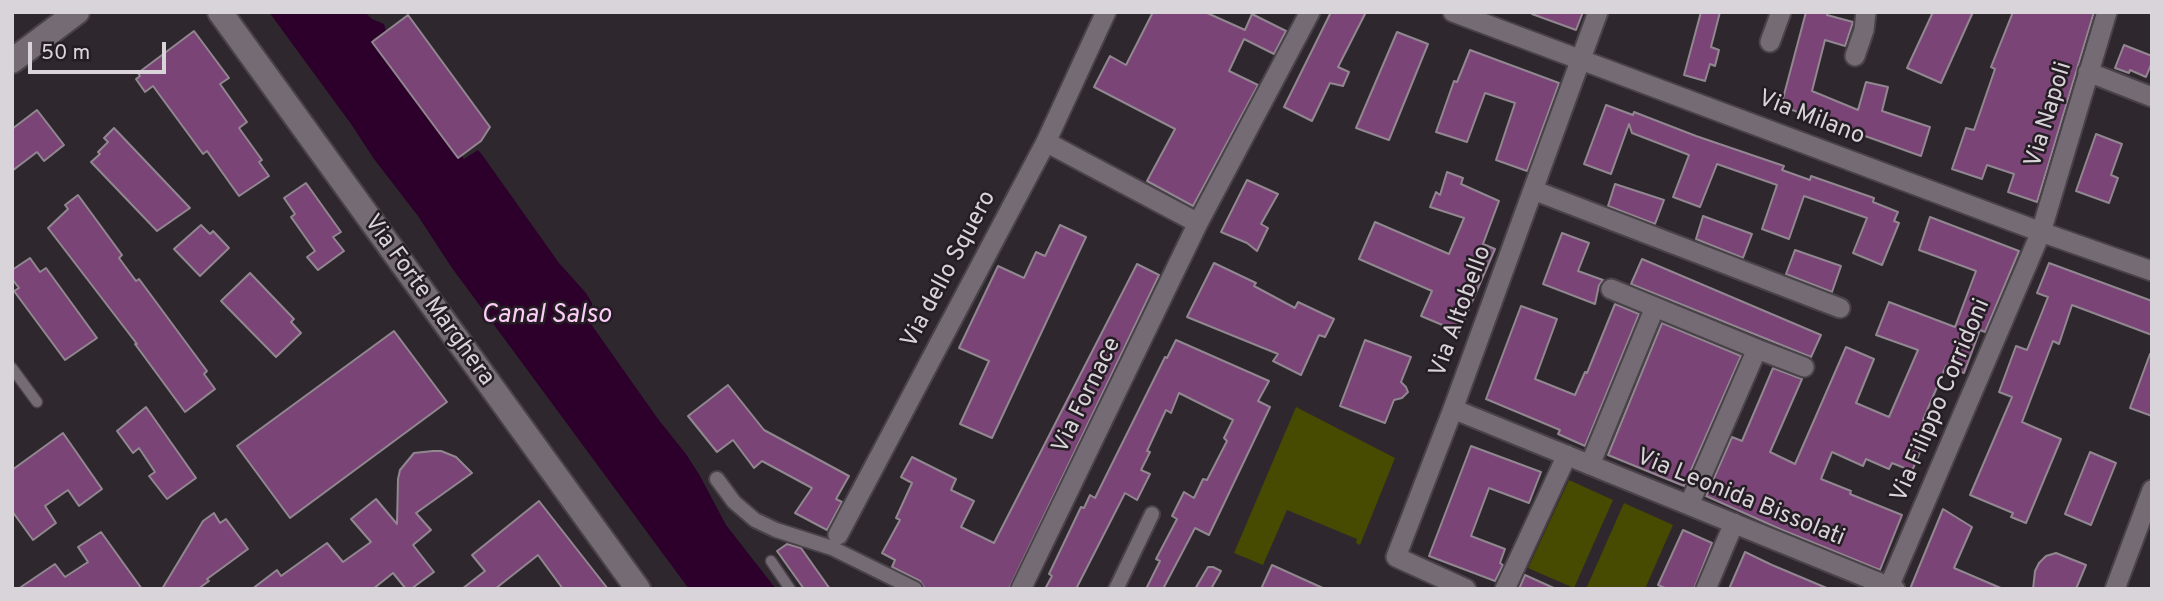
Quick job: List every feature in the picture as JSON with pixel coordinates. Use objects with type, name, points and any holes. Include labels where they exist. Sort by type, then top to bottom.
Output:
[{"type":"street","points":[[12,61],[77,12]]},
{"type":"street","name":"Via Forte Marghera","points":[[220,12],[638,589]]},
{"type":"street","name":"Via dello Squero","points":[[835,541],[1046,142],[1106,12]]},
{"type":"street","name":"Via Fornace","points":[[1020,589],[1198,223],[1310,12]]},
{"type":"street","name":"Via Milano","points":[[1453,12],[2040,232],[2152,271]]},
{"type":"street","name":"Via Altobello","points":[[1466,589],[1396,557],[1598,12]]},
{"type":"street","points":[[1770,42],[1782,12]]},
{"type":"street","points":[[1855,56],[1867,12]]},
{"type":"street","name":"Via Napoli","points":[[2040,232],[2107,12]]},
{"type":"street","points":[[2088,72],[2152,97]]},
{"type":"street","points":[[1046,142],[1198,223]]},
{"type":"street","points":[[1533,190],[1840,308]]},
{"type":"street","name":"Via Filippo Corridoni","points":[[1891,588],[2040,232]]},
{"type":"street","points":[[1611,289],[1804,368]]},
{"type":"street","points":[[1590,465],[1654,307]]},
{"type":"street","points":[[1689,505],[1756,349]]},
{"type":"street","name":"Via Leonida Bissolati","points":[[1453,409],[1891,588]]},
{"type":"street","points":[[1505,589],[1567,455]]},
{"type":"street","points":[[717,479],[734,502],[755,520],[776,530],[835,541],[915,589]]},
{"type":"street","points":[[2115,589],[2152,490]]},
{"type":"street","points":[[1116,589],[1152,514]]},
{"type":"street","points":[[1706,589],[1734,523]]},
{"type":"lane","points":[[12,368],[37,402]]},
{"type":"lane","points":[[771,561],[790,589]]},
{"type":"shaded area","points":[[1296,407],[1395,458],[1360,545],[1356,543],[1357,539],[1287,510],[1263,565],[1234,553]]},
{"type":"shaded area","points":[[1569,480],[1613,500],[1574,588],[1528,568]]},
{"type":"shaded area","points":[[1624,503],[1673,525],[1645,589],[1586,589]]},
{"type":"water","name":"Canal Salso","points":[[269,12],[365,12],[372,19],[384,24],[386,31],[373,39],[464,159],[478,150],[559,263],[586,293],[592,303],[591,324],[686,454],[726,525],[776,589],[689,589],[452,268],[418,216]]},
{"type":"building","points":[[1153,12],[1205,12],[1245,30],[1252,14],[1286,31],[1274,54],[1244,39],[1229,71],[1258,85],[1193,206],[1147,181],[1175,129],[1094,87],[1110,56],[1126,65]]},
{"type":"building","points":[[1331,12],[1366,12],[1338,67],[1349,72],[1343,86],[1330,83],[1312,121],[1284,107]]},
{"type":"building","points":[[1583,12],[1576,30],[1532,14]]},
{"type":"building","points":[[1701,12],[1720,12],[1711,47],[1719,50],[1715,66],[1710,64],[1705,81],[1684,75]]},
{"type":"building","points":[[1806,12],[1828,12],[1827,15],[1853,22],[1845,46],[1825,40],[1812,91],[1858,110],[1866,82],[1888,87],[1882,111],[1930,127],[1921,156],[1781,106]]},
{"type":"building","points":[[1933,12],[1973,12],[1941,83],[1907,68]]},
{"type":"building","points":[[2013,12],[2094,12],[2037,202],[2008,192],[2014,174],[1987,165],[1982,179],[1952,169],[1966,128],[1974,130],[1995,69],[1991,67]]},
{"type":"building","points":[[408,15],[490,127],[481,141],[458,158],[372,42]]},
{"type":"building","points":[[194,31],[229,78],[220,84],[247,122],[239,128],[262,160],[259,162],[269,176],[239,196],[207,151],[203,154],[153,86],[145,92],[136,79],[140,76],[138,73]]},
{"type":"building","points":[[1397,32],[1428,44],[1389,140],[1356,128]]},
{"type":"building","points":[[2124,45],[2152,56],[2146,77],[2130,70],[2129,73],[2115,68]]},
{"type":"building","points":[[1470,50],[1559,83],[1527,171],[1496,160],[1515,103],[1485,93],[1467,142],[1436,132],[1454,81],[1457,82]]},
{"type":"building","points":[[1606,105],[1633,115],[1634,112],[1784,166],[1782,170],[1810,180],[1811,176],[1874,198],[1873,202],[1898,212],[1894,221],[1899,223],[1882,265],[1853,253],[1867,218],[1804,196],[1789,239],[1762,229],[1777,185],[1717,164],[1700,207],[1673,197],[1689,155],[1632,133],[1629,124],[1611,174],[1584,164]]},
{"type":"building","points":[[37,110],[64,145],[44,161],[37,152],[12,171],[12,129]]},
{"type":"building","points":[[114,128],[190,208],[157,231],[91,162],[100,154],[98,152],[108,142],[104,138]]},
{"type":"building","points":[[2096,134],[2122,144],[2111,175],[2118,178],[2109,203],[2076,191]]},
{"type":"building","points":[[1447,172],[1463,178],[1461,184],[1499,201],[1483,244],[1495,249],[1459,332],[1421,316],[1432,291],[1359,259],[1375,222],[1449,254],[1464,218],[1430,207],[1436,192],[1440,195]]},
{"type":"building","points":[[1247,180],[1278,194],[1261,224],[1268,228],[1257,251],[1247,243],[1221,232]]},
{"type":"building","points":[[306,183],[341,232],[333,237],[344,251],[318,270],[307,257],[315,251],[291,217],[295,214],[284,198]]},
{"type":"building","points":[[1615,184],[1664,200],[1655,224],[1608,206]]},
{"type":"building","points":[[78,195],[122,255],[119,258],[136,281],[139,279],[207,371],[204,374],[215,389],[185,412],[137,344],[48,228],[68,209],[65,205]]},
{"type":"building","points":[[1703,216],[1752,234],[1743,258],[1696,239]]},
{"type":"building","points":[[1930,217],[2019,251],[1985,332],[1980,330],[1964,373],[1946,366],[1923,420],[1932,424],[1912,471],[1892,463],[1889,469],[1866,459],[1863,466],[1832,452],[1821,479],[1902,515],[1880,570],[1706,496],[1732,437],[1742,441],[1773,368],[1802,379],[1770,452],[1795,464],[1846,347],[1874,359],[1856,403],[1889,417],[1918,350],[1876,335],[1889,302],[1955,327],[1976,271],[1919,250]]},
{"type":"building","points":[[201,225],[210,234],[213,231],[229,248],[200,276],[174,249]]},
{"type":"building","points":[[1060,225],[1086,237],[992,438],[960,424],[989,361],[959,348],[998,266],[1024,278],[1036,252],[1045,256]]},
{"type":"building","points":[[1562,233],[1589,243],[1578,271],[1603,280],[1599,285],[1595,304],[1543,284]]},
{"type":"building","points":[[1795,250],[1841,266],[1832,292],[1786,274]]},
{"type":"building","points":[[30,258],[40,272],[46,268],[97,338],[65,360],[14,291],[19,288],[12,279],[12,270]]},
{"type":"building","points":[[1642,259],[1821,335],[1811,357],[1631,284]]},
{"type":"building","points":[[1214,263],[1256,283],[1254,286],[1295,308],[1298,302],[1334,319],[1325,337],[1319,335],[1301,375],[1273,361],[1278,354],[1187,317]]},
{"type":"building","points":[[2049,263],[2152,301],[2152,335],[2072,305],[2059,344],[2053,341],[2022,422],[2061,439],[2026,523],[2011,517],[2013,513],[1970,495],[2012,397],[1999,392],[2016,346],[2027,350],[2048,297],[2037,293]]},
{"type":"building","points":[[1137,264],[1159,275],[1009,589],[925,589],[920,581],[892,567],[895,560],[882,553],[900,520],[896,518],[912,483],[901,477],[912,457],[956,479],[951,490],[974,501],[961,527],[994,543]]},
{"type":"building","points":[[250,273],[294,319],[291,322],[301,333],[276,357],[221,301]]},
{"type":"building","points":[[1615,304],[1639,314],[1585,446],[1558,434],[1560,430],[1486,399],[1521,306],[1557,319],[1535,379],[1575,395],[1585,372],[1587,373]]},
{"type":"building","points":[[1662,323],[1741,356],[1684,486],[1608,455]]},
{"type":"building","points":[[394,331],[447,402],[290,518],[237,446]]},
{"type":"building","points":[[1176,340],[1269,381],[1258,401],[1270,407],[1209,535],[1195,528],[1163,589],[1146,589],[1160,561],[1156,559],[1177,519],[1172,516],[1184,492],[1194,498],[1203,479],[1207,480],[1227,441],[1224,438],[1233,420],[1179,393],[1171,413],[1166,410],[1147,451],[1150,452],[1141,470],[1150,474],[1137,500],[1125,493],[1076,589],[1045,589],[1052,576],[1049,574],[1081,507],[1084,508],[1090,495],[1095,498]]},
{"type":"building","points":[[1365,340],[1411,357],[1401,382],[1408,392],[1402,398],[1394,400],[1385,423],[1340,406]]},
{"type":"building","points":[[2152,354],[2152,416],[2130,408]]},
{"type":"building","points":[[728,385],[764,430],[849,476],[836,499],[842,502],[827,530],[795,513],[812,488],[762,461],[754,468],[733,440],[717,452],[688,416]]},
{"type":"building","points":[[146,407],[196,478],[167,499],[149,476],[155,472],[139,448],[133,453],[117,431]]},
{"type":"building","points":[[63,433],[102,489],[79,506],[68,490],[45,506],[56,523],[33,540],[12,511],[12,470]]},
{"type":"building","points":[[1471,446],[1541,472],[1529,503],[1489,488],[1471,536],[1505,549],[1500,563],[1503,565],[1495,581],[1429,556]]},
{"type":"building","points":[[433,451],[456,457],[472,473],[416,513],[431,530],[413,545],[434,572],[411,589],[406,589],[393,573],[373,589],[252,589],[277,570],[281,576],[327,543],[343,562],[371,542],[351,519],[376,499],[397,524],[400,470],[414,453]]},
{"type":"building","points":[[2090,452],[2116,463],[2091,525],[2065,514]]},
{"type":"building","points":[[539,501],[608,589],[563,589],[538,555],[495,589],[462,589],[485,571],[472,555]]},
{"type":"building","points":[[1943,509],[1972,527],[1954,568],[2003,589],[1910,589]]},
{"type":"building","points":[[214,513],[220,523],[226,519],[248,549],[207,579],[209,581],[198,589],[162,589],[203,521]]},
{"type":"building","points":[[1683,530],[1712,543],[1694,589],[1667,589],[1658,585]]},
{"type":"building","points":[[101,532],[142,589],[18,589],[55,564],[65,577],[88,562],[78,547]]},
{"type":"building","points":[[787,544],[801,548],[830,589],[804,589],[777,551]]},
{"type":"building","points":[[1745,552],[1772,565],[1829,589],[1729,589]]},
{"type":"building","points":[[2056,553],[2086,565],[2076,589],[2033,589],[2039,563],[2046,556]]},
{"type":"building","points":[[1272,565],[1325,589],[1261,589]]},
{"type":"building","points":[[1208,567],[1221,571],[1211,589],[1195,589]]},
{"type":"building","points":[[1525,575],[1556,589],[1519,589]]}]
